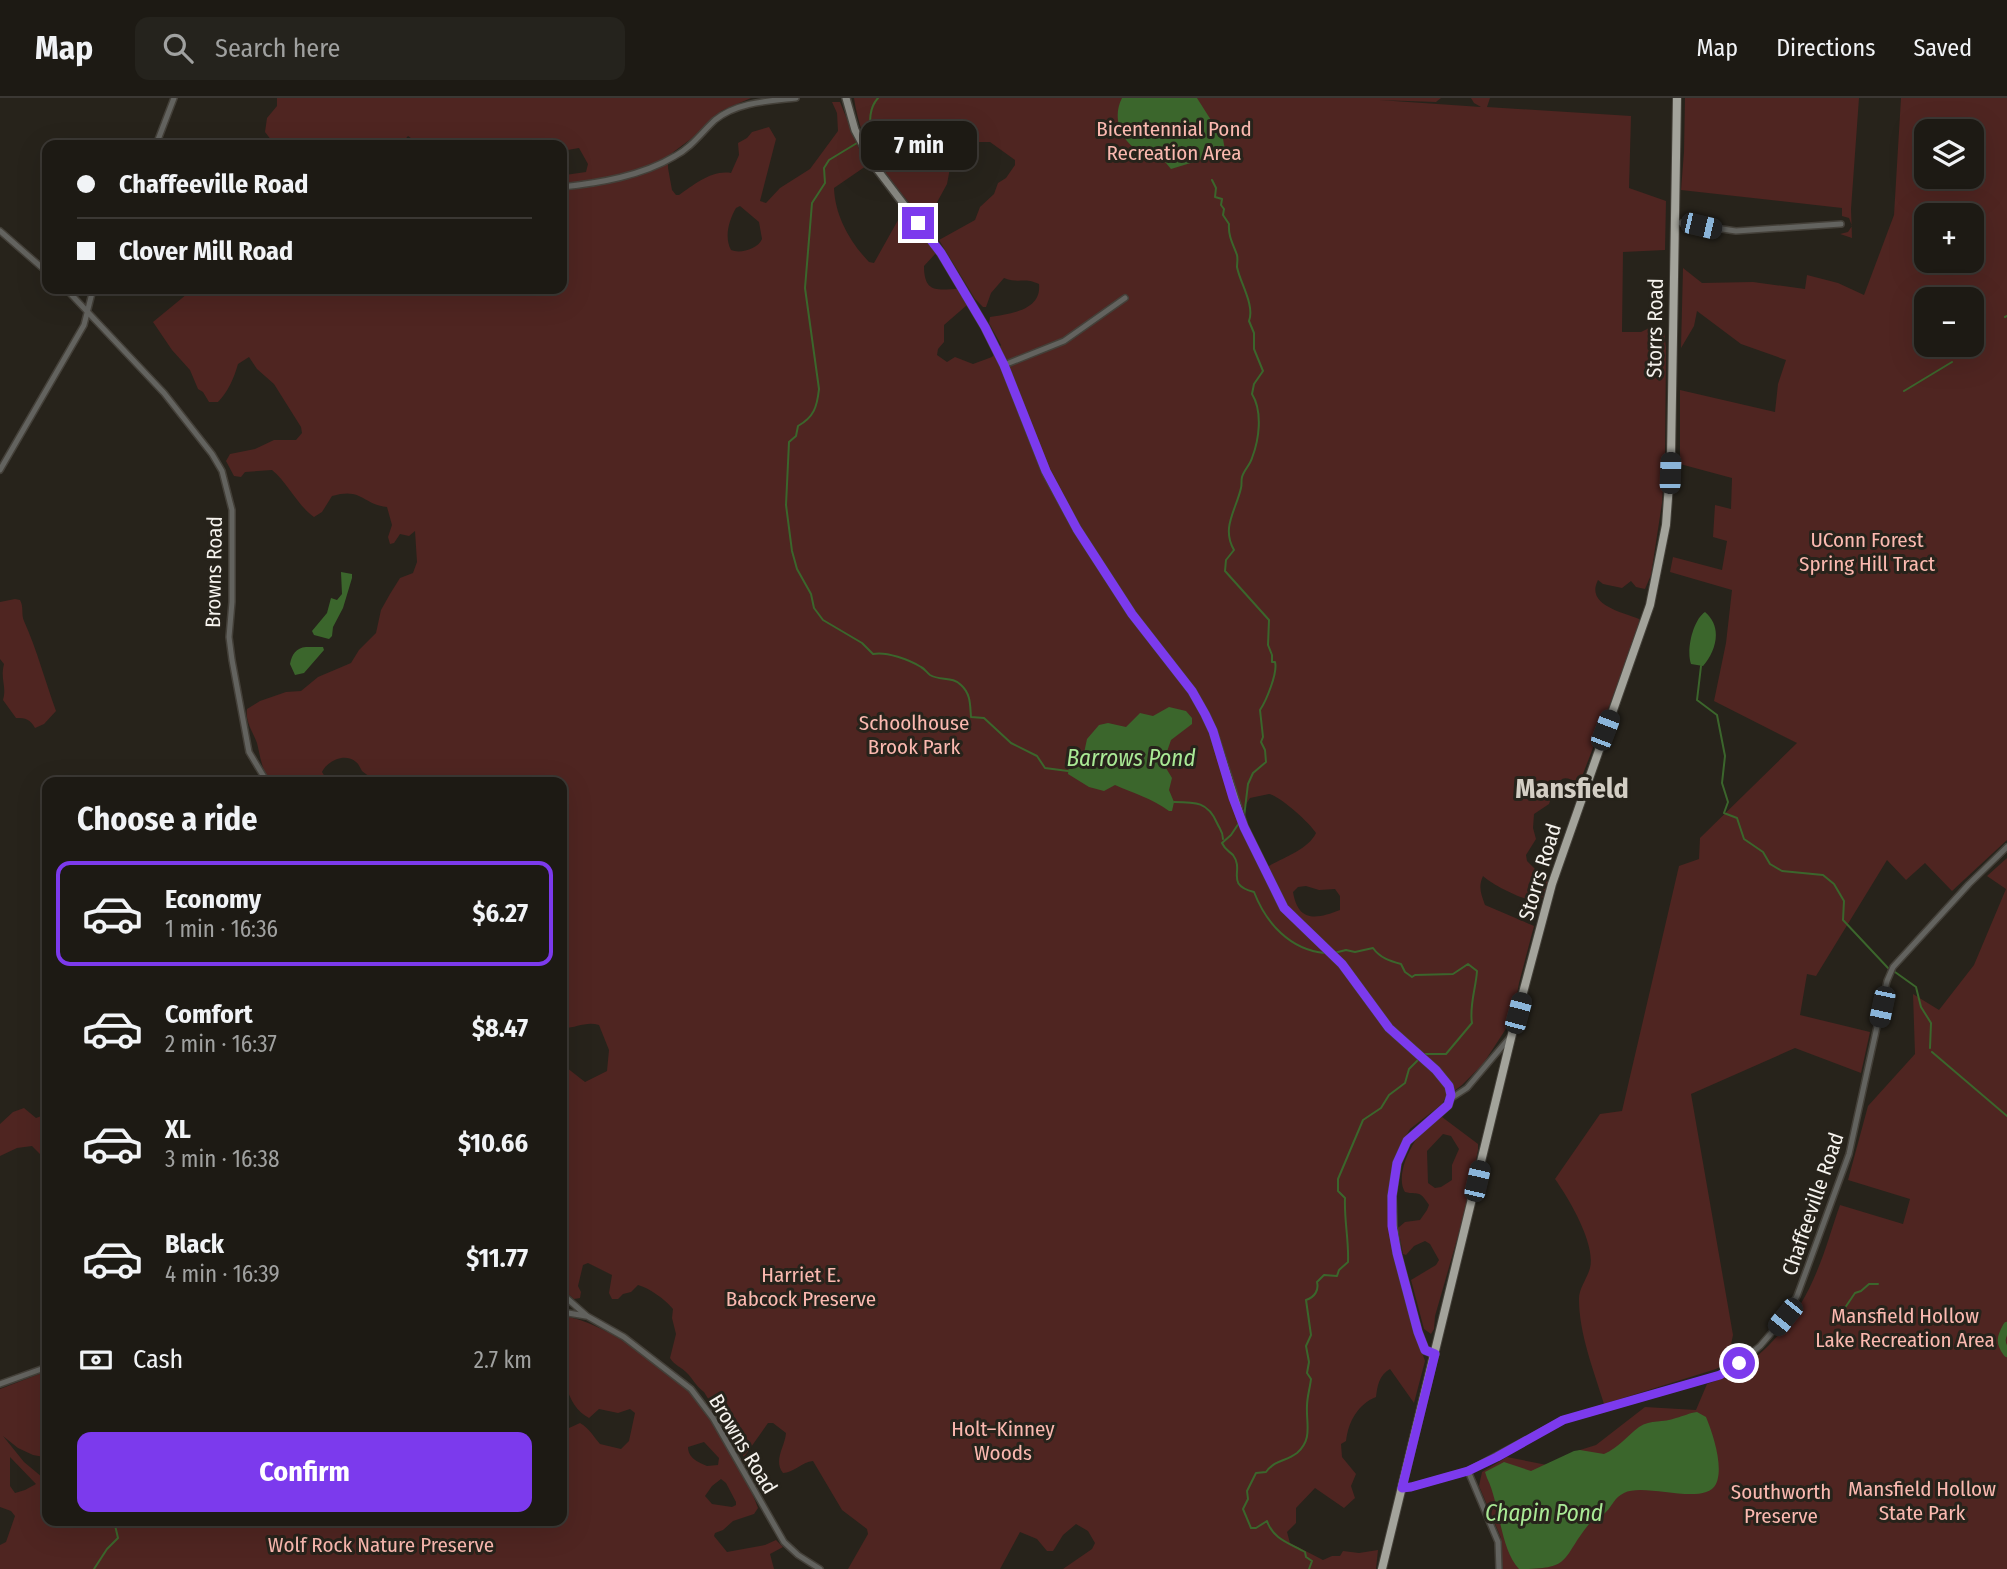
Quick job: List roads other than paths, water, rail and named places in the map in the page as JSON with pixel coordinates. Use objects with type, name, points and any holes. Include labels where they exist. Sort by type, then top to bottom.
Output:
[{"type":"main road","name":"Storrs Road","points":[[1382,1569],[1512,1034],[1552,884],[1597,750],[1636,648],[1650,606],[1659,565],[1670,485],[1676,98]]},
{"type":"street","points":[[158,140],[174,98]]},
{"type":"street","points":[[567,186],[624,176],[675,156],[716,119],[740,106],[796,98]]},
{"type":"street","points":[[846,98],[851,120],[862,146],[887,185],[941,253],[985,327],[1004,365],[1046,471],[1077,529],[1132,614],[1192,691],[1205,714],[1244,827],[1284,908],[1332,954],[1389,1028],[1447,1082],[1450,1099]]},
{"type":"street","points":[[1674,222],[1736,231],[1841,224]]},
{"type":"street","points":[[0,231],[42,268]]},
{"type":"street","name":"Browns Road","points":[[71,294],[164,393],[204,443],[222,471],[229,491],[233,522],[230,649],[249,752],[264,777]]},
{"type":"street","points":[[0,471],[84,325],[92,294]]},
{"type":"street","points":[[1004,365],[1055,346],[1125,298]]},
{"type":"street","name":"Chaffeeville Road","points":[[1402,1488],[1468,1471],[1563,1420],[1720,1375],[1739,1363],[1773,1331],[1797,1296],[1849,1154],[1892,967],[2007,847]]},
{"type":"street","points":[[1435,1354],[1425,1350],[1418,1332],[1397,1253],[1392,1226],[1392,1196],[1397,1163],[1407,1141],[1445,1108],[1450,1099],[1467,1088],[1512,1034]]},
{"type":"street","name":"Browns Road","points":[[567,1299],[587,1317],[624,1337],[691,1389],[713,1418],[784,1542],[797,1555],[821,1569]]},
{"type":"street","points":[[567,1313],[587,1317]]},
{"type":"street","points":[[0,1384],[42,1369]]},
{"type":"street","points":[[1468,1471],[1498,1542],[1499,1569]]},
{"type":"water","points":[[1122,98],[1197,98],[1223,139],[1225,150],[1220,154],[1171,169],[1160,156],[1136,149],[1124,138],[1118,123]]},
{"type":"water","points":[[341,572],[352,574],[352,578],[332,636],[329,639],[314,635],[312,631],[327,613],[331,598],[337,600],[342,594]]},
{"type":"water","points":[[1705,612],[1714,625],[1716,639],[1703,666],[1691,664],[1689,651],[1694,628]]},
{"type":"water","points":[[323,647],[324,650],[304,673],[295,675],[290,664],[297,650]]},
{"type":"water","name":"Barrows Pond","points":[[1169,707],[1186,711],[1192,718],[1192,724],[1171,740],[1163,763],[1172,778],[1169,790],[1174,802],[1172,811],[1115,785],[1104,791],[1089,787],[1068,774],[1069,765],[1084,753],[1087,739],[1099,725],[1108,723],[1126,727],[1140,713],[1153,716]]},
{"type":"water","name":"Chapin Pond","points":[[1697,1412],[1706,1417],[1718,1460],[1716,1484],[1709,1491],[1687,1494],[1633,1490],[1624,1493],[1606,1512],[1589,1524],[1563,1560],[1549,1567],[1519,1569],[1508,1550],[1485,1472],[1504,1462],[1531,1471],[1580,1450],[1604,1454],[1644,1425]]},
{"type":"waterway","points":[[865,143],[871,138],[871,112],[878,98]]},
{"type":"waterway","points":[[857,143],[829,160],[824,168],[825,183],[812,203],[805,288],[819,389],[814,411],[798,426],[796,436],[789,442],[786,505],[797,569],[811,594],[814,608],[823,620],[862,643],[873,654],[898,657],[916,664],[934,677],[958,682],[968,696],[971,717],[984,718],[1011,743],[1037,756],[1045,768],[1068,771]]},
{"type":"waterway","points":[[1212,180],[1216,188],[1215,197],[1222,199],[1223,215],[1229,224],[1237,267],[1250,308],[1249,321],[1254,333],[1254,349],[1263,371],[1254,384],[1252,394],[1259,417],[1256,443],[1251,461],[1242,477],[1229,527],[1230,542],[1234,550],[1226,560],[1225,571],[1269,620],[1268,645],[1272,662],[1275,662],[1271,687],[1260,710],[1263,737],[1261,742],[1266,762],[1253,773],[1248,784],[1244,817]]},
{"type":"waterway","points":[[1904,391],[1952,362]]},
{"type":"waterway","points":[[1701,666],[1697,700],[1717,715],[1725,756],[1722,783],[1728,802],[1724,813],[1737,818],[1744,839],[1763,852],[1770,864],[1782,871],[1823,875],[1834,884],[1844,901],[1843,920],[1888,968]]},
{"type":"waterway","points":[[1174,802],[1195,803],[1205,807],[1213,816],[1223,839]]},
{"type":"waterway","points":[[1239,823],[1222,843],[1236,861],[1237,881],[1245,889],[1254,892],[1265,914],[1290,941],[1312,951],[1325,953]]},
{"type":"waterway","points":[[1334,953],[1373,948],[1382,957],[1401,964],[1405,972],[1412,977],[1453,974],[1468,964],[1477,971],[1472,1023],[1446,1054],[1425,1054]]},
{"type":"waterway","points":[[1895,972],[1916,987],[1921,1007],[1931,1023],[1930,1048]]},
{"type":"waterway","points":[[1932,1052],[2007,1116]]},
{"type":"waterway","points":[[1309,1569],[1312,1561],[1306,1557],[1305,1552],[1277,1536],[1267,1521],[1251,1528],[1243,1509],[1248,1499],[1247,1491],[1256,1473],[1266,1472],[1273,1465],[1293,1456],[1302,1448],[1307,1437],[1307,1403],[1311,1379],[1307,1373],[1309,1362],[1306,1346],[1311,1335],[1306,1300],[1316,1293],[1317,1282],[1324,1275],[1337,1276],[1339,1270],[1348,1262],[1345,1198],[1338,1191],[1338,1179],[1363,1120],[1381,1108],[1389,1095],[1405,1083],[1409,1069],[1418,1060]]},
{"type":"waterway","points":[[1836,1321],[1855,1293],[1869,1284],[1878,1284]]},
{"type":"waterway","points":[[2007,1326],[2002,1339],[2007,1353]]},
{"type":"waterway","points":[[94,1569],[118,1538],[115,1526]]},
{"type":"district","name":"Mansfield","points":[[1572,788]]},
{"type":"park label","name":"Bicentennial Pond Recreation Area","points":[[1174,141]]},
{"type":"park label","name":"UConn Forest Spring Hill Tract","points":[[1867,552]]},
{"type":"park label","name":"Schoolhouse Brook Park","points":[[914,735]]},
{"type":"park label","name":"Harriet E. Babcock Preserve","points":[[801,1287]]},
{"type":"park label","name":"Mansfield Hollow Lake Recreation Area","points":[[1905,1328]]},
{"type":"park label","name":"Holt–Kinney Woods","points":[[1003,1441]]},
{"type":"park label","name":"Mansfield Hollow State Park","points":[[1922,1501]]},
{"type":"park label","name":"Southworth Preserve","points":[[1781,1504]]},
{"type":"park label","name":"Wolf Rock Nature Preserve","points":[[381,1545]]}]
